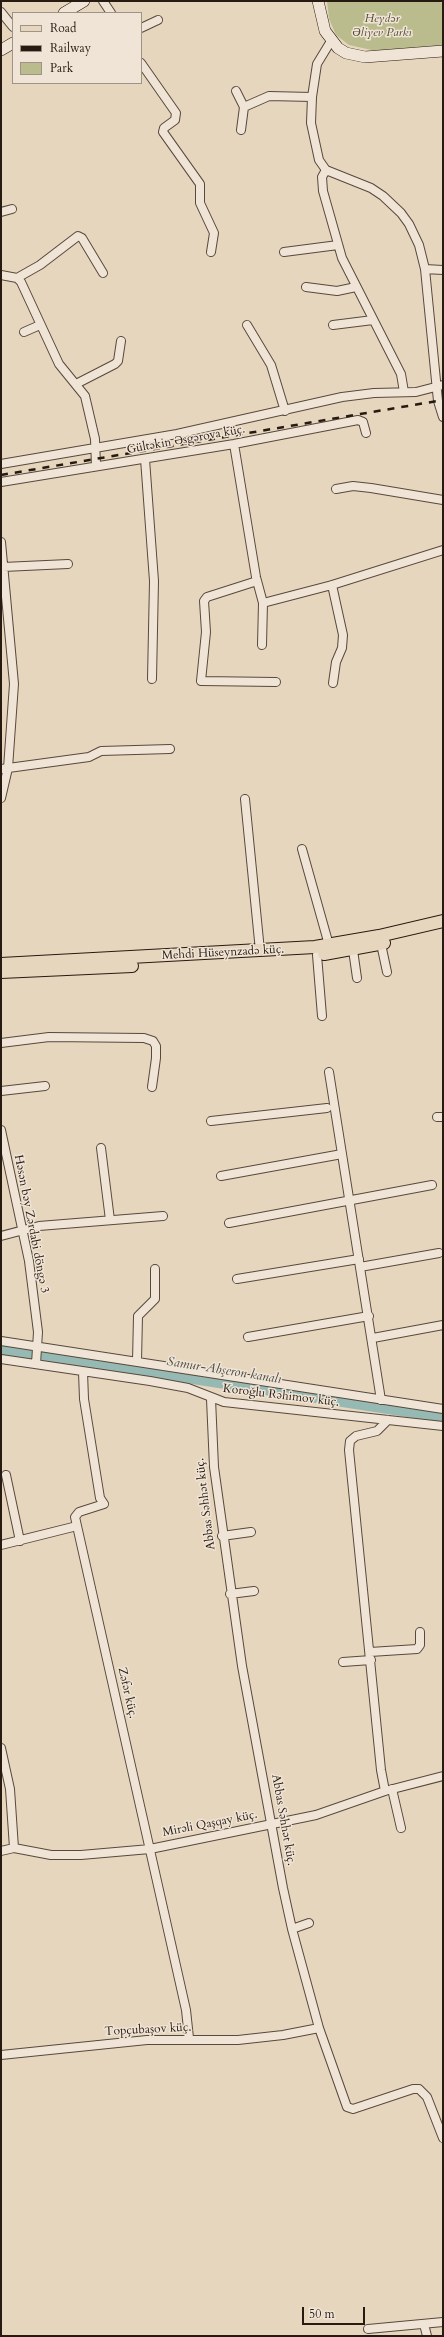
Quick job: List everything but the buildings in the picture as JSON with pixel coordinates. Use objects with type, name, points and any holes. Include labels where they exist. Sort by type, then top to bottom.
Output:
[{"type":"main road","points":[[66,12],[84,1]]},
{"type":"main road","points":[[318,1],[321,20],[331,41],[346,53],[365,57],[443,51]]},
{"type":"main road","points":[[1,50],[12,44]]},
{"type":"main road","name":"Mehdi Hüseynzadə küç.","points":[[1,964],[260,951],[329,945],[443,921]]},
{"type":"main road","name":"Mehdi Hüseynzadə küç.","points":[[1,972],[317,955],[353,950],[443,930]]},
{"type":"street","points":[[103,1],[110,12]]},
{"type":"street","points":[[1,12],[12,26]]},
{"type":"street","points":[[142,28],[158,20]]},
{"type":"street","points":[[331,41],[317,64],[312,97],[313,137],[319,160],[326,170],[371,188],[393,204],[409,224],[418,245],[425,268],[443,417]]},
{"type":"street","points":[[142,64],[176,113],[175,120],[164,128],[164,136],[200,184],[200,203],[214,233],[211,252]]},
{"type":"street","points":[[236,91],[244,107],[241,130]]},
{"type":"street","points":[[244,107],[269,96],[312,97]]},
{"type":"street","points":[[326,170],[322,177],[322,183],[338,246],[356,287],[400,374],[404,392]]},
{"type":"street","points":[[1,212],[12,209]]},
{"type":"street","points":[[1,275],[17,278],[40,265],[78,236],[82,238],[103,273]]},
{"type":"street","points":[[284,252],[338,246]]},
{"type":"street","points":[[425,268],[443,270]]},
{"type":"street","points":[[17,278],[27,293],[40,325],[59,364],[85,396],[96,448],[96,466]]},
{"type":"street","points":[[306,286],[337,291],[356,287]]},
{"type":"street","points":[[332,325],[373,320]]},
{"type":"street","points":[[24,332],[40,325]]},
{"type":"street","points":[[247,325],[264,351],[271,365],[285,411]]},
{"type":"street","points":[[76,384],[115,364],[118,361],[121,341]]},
{"type":"street","points":[[1,464],[177,434],[359,394],[429,390],[440,386]]},
{"type":"street","name":"Gültəkin Əsgərova küç.","points":[[1,482],[234,444],[358,420],[363,422],[366,433]]},
{"type":"street","points":[[234,444],[257,581],[263,603],[262,645]]},
{"type":"street","points":[[145,459],[154,580],[152,679]]},
{"type":"street","points":[[336,489],[353,486],[443,500]]},
{"type":"street","points":[[1,542],[14,684],[1,798]]},
{"type":"street","points":[[263,603],[332,585],[443,550]]},
{"type":"street","points":[[3,567],[68,564]]},
{"type":"street","points":[[257,581],[207,597],[204,601],[206,632],[201,681],[276,682]]},
{"type":"street","points":[[332,585],[343,635],[342,648],[336,662],[333,684]]},
{"type":"street","points":[[5,768],[89,757],[101,751],[170,749]]},
{"type":"street","points":[[245,799],[260,951]]},
{"type":"street","points":[[302,849],[329,945]]},
{"type":"street","points":[[381,944],[387,972]]},
{"type":"street","points":[[353,950],[357,978]]},
{"type":"street","points":[[317,955],[322,1016]]},
{"type":"street","points":[[1,1043],[49,1037],[144,1038],[153,1040],[156,1046],[156,1058],[152,1087]]},
{"type":"street","points":[[329,1072],[360,1267],[373,1338],[381,1400]]},
{"type":"street","points":[[1,1091],[46,1086]]},
{"type":"street","points":[[211,1121],[327,1108]]},
{"type":"street","name":"Həsən bəy Zərdabi döngə 3","points":[[1,1130],[3,1157],[29,1261],[38,1346],[36,1364]]},
{"type":"street","points":[[101,1148],[110,1220]]},
{"type":"street","points":[[221,1176],[342,1154]]},
{"type":"street","points":[[229,1223],[432,1185]]},
{"type":"street","points":[[1,1236],[39,1226],[163,1216]]},
{"type":"street","points":[[360,1267],[439,1253]]},
{"type":"street","points":[[238,1279],[359,1259]]},
{"type":"street","points":[[137,1362],[138,1316],[156,1299],[155,1269]]},
{"type":"street","points":[[248,1337],[369,1316]]},
{"type":"street","points":[[373,1338],[443,1325]]},
{"type":"street","name":"Koroğlu Rəhimov küç.","points":[[1,1341],[443,1409]]},
{"type":"street","name":"Koroğlu Rəhimov küç.","points":[[1,1359],[188,1388],[211,1399],[443,1426]]},
{"type":"street","points":[[1,1545],[77,1526],[75,1517],[79,1512],[104,1504],[100,1498],[84,1399],[83,1372]]},
{"type":"street","name":"Abbas Səhhət küç.","points":[[211,1399],[212,1449],[230,1594],[292,1929],[319,2028],[347,2107],[353,2109],[414,2089],[419,2089],[427,2097],[443,2138]]},
{"type":"street","points":[[388,1420],[377,1431],[356,1436],[350,1441],[349,1450],[371,1656],[381,1770],[401,1828]]},
{"type":"street","points":[[6,1475],[20,1541]]},
{"type":"street","name":"Zəfər küç.","points":[[77,1526],[186,2010],[189,2038]]},
{"type":"street","points":[[222,1536],[251,1532]]},
{"type":"street","points":[[230,1594],[254,1591]]},
{"type":"street","points":[[343,1662],[417,1649],[420,1645],[420,1632]]},
{"type":"street","points":[[1,1748],[10,1789],[14,1848]]},
{"type":"street","name":"Mirəli Qaşqay küç.","points":[[1,1851],[14,1848],[51,1855],[81,1855],[150,1849],[316,1815],[389,1790],[443,1776]]},
{"type":"street","points":[[292,1929],[309,1923]]},
{"type":"street","name":"Topçubaşov küç.","points":[[1,2055],[147,2040],[189,2038],[216,2041],[238,2040],[283,2035],[319,2028]]},
{"type":"street","points":[[368,2329],[443,2322]]},
{"type":"street","points":[[424,2324],[427,2336]]},
{"type":"green space","name":"Heydər Əliyev Parkı","points":[[327,1],[436,1],[443,3],[443,46],[376,51],[349,45],[336,35],[329,19]]},
{"type":"waterway","name":"Samur-Abşeron kanalı","points":[[1,1350],[443,1418]]},
{"type":"railway","points":[[1,475],[443,400]]}]
